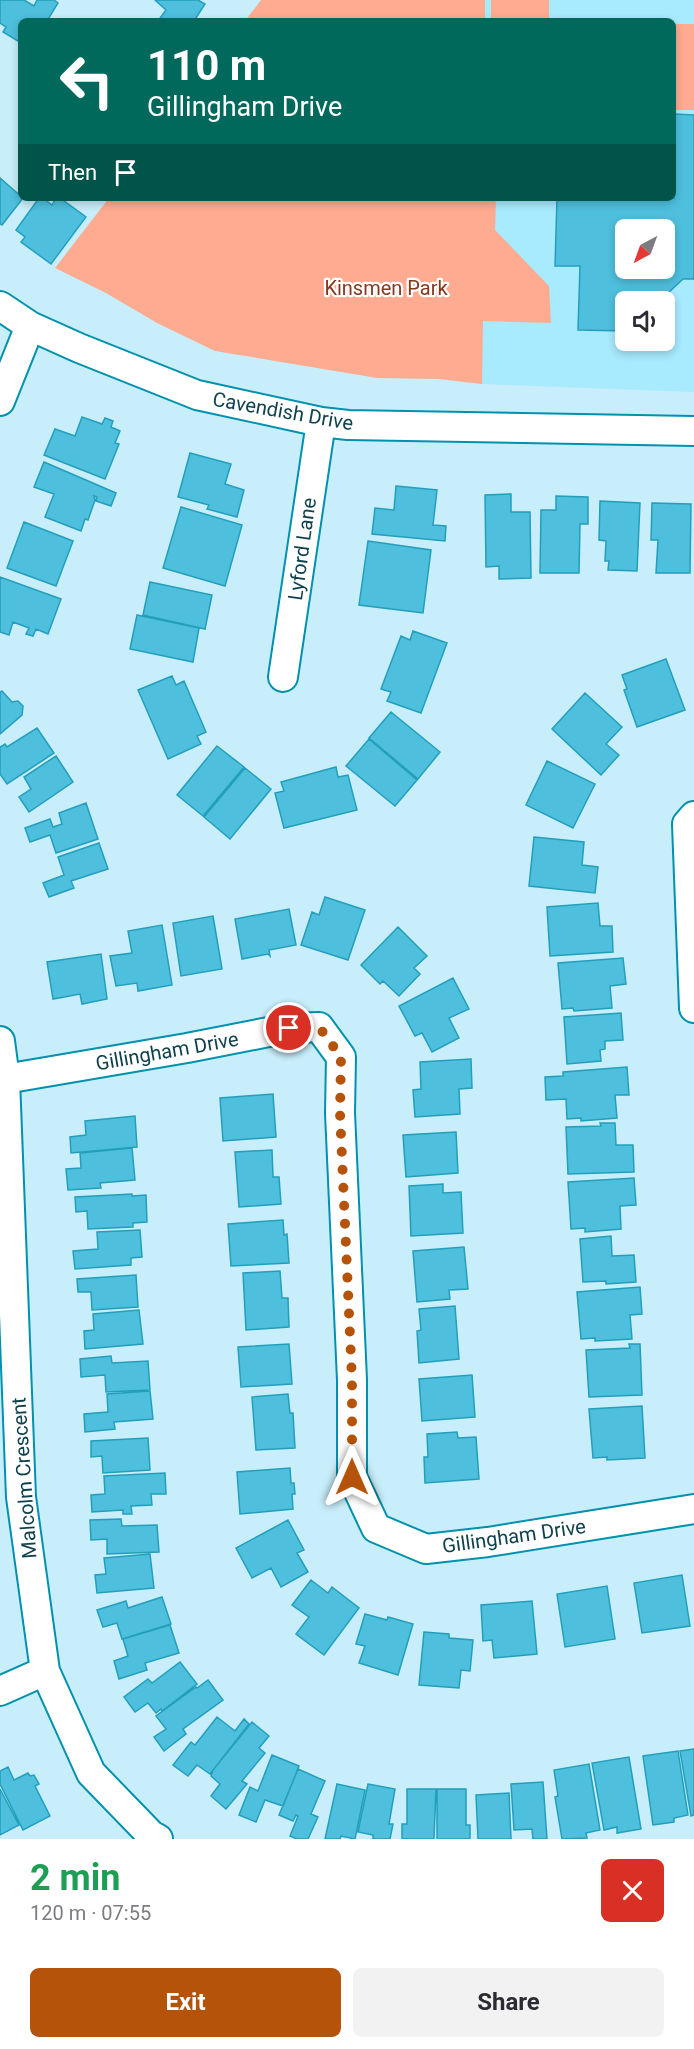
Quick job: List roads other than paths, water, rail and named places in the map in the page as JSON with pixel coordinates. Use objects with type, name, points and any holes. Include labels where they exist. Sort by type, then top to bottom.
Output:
[{"type":"street","name":"Cavendish Drive","points":[[0,306],[30,326],[197,395],[321,422],[348,425],[694,431]]},
{"type":"street","points":[[0,401],[30,326]]},
{"type":"street","name":"Lyford Lane","points":[[283,677],[321,422]]},
{"type":"street","points":[[694,816],[687,824],[694,1008]]},
{"type":"street","name":"Gillingham Drive","points":[[5,1079],[289,1028],[319,1027],[341,1057],[340,1113],[352,1380],[352,1477],[376,1528],[426,1549],[488,1542],[694,1509]]},
{"type":"street","name":"Malcolm Crescent","points":[[0,1041],[5,1079],[21,1497],[45,1671],[91,1773],[151,1835],[159,1839]]},
{"type":"street","points":[[0,1691],[45,1671]]},
{"type":"park label","name":"Kinsmen Park","points":[[386,288]]}]
